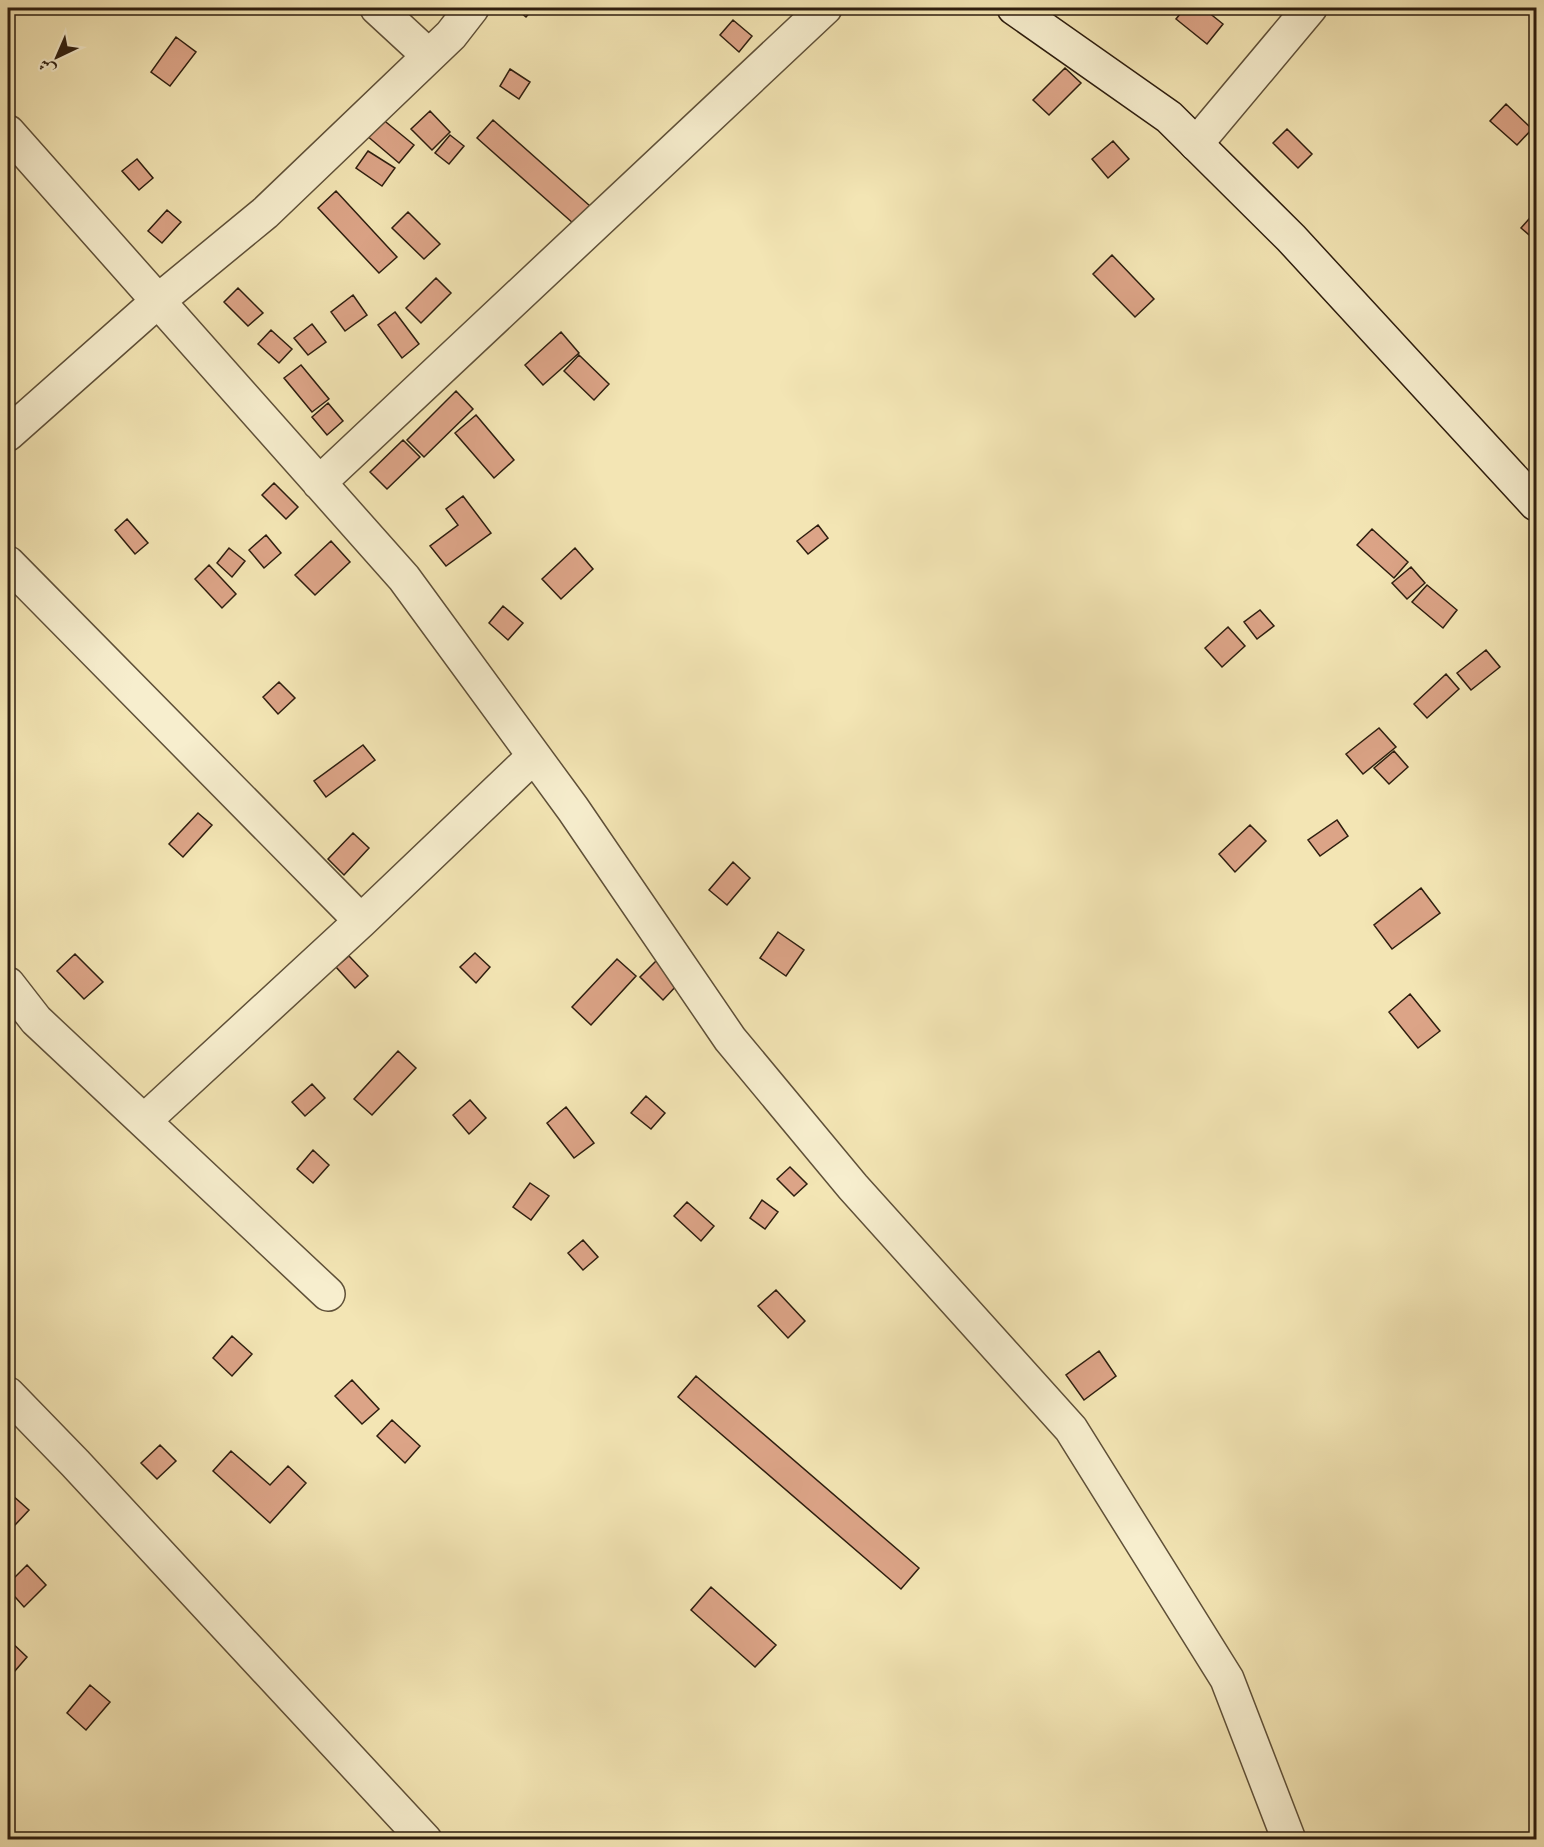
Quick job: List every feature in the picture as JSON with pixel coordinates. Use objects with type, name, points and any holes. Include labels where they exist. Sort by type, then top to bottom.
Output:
[{"type":"street","points":[[377,8],[429,56]]},
{"type":"street","points":[[8,434],[158,301],[265,213],[429,56],[472,8]]},
{"type":"street","points":[[319,483],[825,8]]},
{"type":"street","points":[[1014,8],[1169,117],[1291,237],[1536,504]]},
{"type":"street","points":[[1196,144],[1310,8]]},
{"type":"street","points":[[8,132],[404,578],[573,809],[730,1039],[853,1187],[1071,1429],[1227,1679],[1289,1839]]},
{"type":"street","points":[[8,563],[361,921]]},
{"type":"street","points":[[144,1120],[361,921],[534,756]]},
{"type":"street","points":[[8,984],[36,1020],[328,1294]]},
{"type":"street","points":[[8,1394],[425,1839]]},
{"type":"building","points":[[515,8],[534,8],[526,17]]},
{"type":"building","points":[[1185,8],[1203,8],[1223,24],[1207,44],[1176,19]]},
{"type":"building","points":[[733,20],[752,36],[739,52],[720,35]]},
{"type":"building","points":[[176,37],[196,52],[170,86],[151,72]]},
{"type":"building","points":[[1065,68],[1081,83],[1049,115],[1033,100]]},
{"type":"building","points":[[510,69],[530,82],[519,99],[500,86]]},
{"type":"building","points":[[1506,104],[1532,129],[1517,145],[1490,121]]},
{"type":"building","points":[[430,111],[450,132],[432,150],[411,129]]},
{"type":"building","points":[[381,118],[414,145],[399,163],[366,135]]},
{"type":"building","points":[[493,120],[590,206],[574,224],[477,138]]},
{"type":"building","points":[[1287,129],[1312,154],[1298,168],[1273,143]]},
{"type":"building","points":[[450,135],[464,146],[449,164],[435,153]]},
{"type":"building","points":[[1113,141],[1129,159],[1108,178],[1092,159]]},
{"type":"building","points":[[368,151],[395,168],[382,186],[356,168]]},
{"type":"building","points":[[137,159],[153,178],[139,190],[122,171]]},
{"type":"building","points":[[336,191],[397,257],[379,273],[318,208]]},
{"type":"building","points":[[167,210],[181,222],[162,243],[148,231]]},
{"type":"building","points":[[1536,211],[1536,241],[1521,228]]},
{"type":"building","points":[[408,212],[440,244],[424,259],[392,228]]},
{"type":"building","points":[[1112,255],[1154,299],[1135,317],[1093,274]]},
{"type":"building","points":[[436,278],[451,293],[421,323],[406,308]]},
{"type":"building","points":[[238,288],[263,313],[248,326],[224,302]]},
{"type":"building","points":[[353,295],[367,315],[345,331],[331,312]]},
{"type":"building","points":[[395,312],[419,344],[402,358],[378,325]]},
{"type":"building","points":[[312,324],[326,342],[308,355],[294,338]]},
{"type":"building","points":[[271,330],[292,349],[279,363],[258,344]]},
{"type":"building","points":[[561,332],[579,353],[543,385],[525,365]]},
{"type":"building","points":[[579,355],[609,384],[594,400],[564,371]]},
{"type":"building","points":[[301,365],[329,399],[312,412],[284,378]]},
{"type":"building","points":[[456,391],[473,409],[424,457],[407,440]]},
{"type":"building","points":[[328,403],[343,421],[327,435],[312,417]]},
{"type":"building","points":[[476,415],[514,460],[494,478],[455,433]]},
{"type":"building","points":[[403,440],[420,457],[387,489],[370,472]]},
{"type":"building","points":[[274,483],[298,507],[286,519],[262,495]]},
{"type":"building","points":[[463,496],[491,533],[446,566],[430,546],[458,525],[446,509]]},
{"type":"building","points":[[127,519],[148,543],[135,554],[115,530]]},
{"type":"building","points":[[818,525],[828,538],[808,554],[797,541]]},
{"type":"building","points":[[1372,529],[1408,562],[1394,578],[1357,545]]},
{"type":"building","points":[[266,535],[281,553],[264,568],[249,550]]},
{"type":"building","points":[[331,541],[350,562],[315,595],[295,575]]},
{"type":"building","points":[[229,548],[245,561],[232,577],[217,563]]},
{"type":"building","points":[[575,548],[593,569],[561,599],[542,579]]},
{"type":"building","points":[[209,565],[236,594],[222,608],[195,579]]},
{"type":"building","points":[[1411,567],[1425,583],[1407,599],[1392,583]]},
{"type":"building","points":[[1427,585],[1457,610],[1443,628],[1412,602]]},
{"type":"building","points":[[503,606],[523,623],[508,640],[489,623]]},
{"type":"building","points":[[1260,610],[1274,626],[1257,639],[1244,622]]},
{"type":"building","points":[[1228,627],[1245,646],[1222,667],[1205,648]]},
{"type":"building","points":[[1486,650],[1500,667],[1471,690],[1457,673]]},
{"type":"building","points":[[1446,674],[1459,689],[1427,718],[1414,704]]},
{"type":"building","points":[[279,682],[295,698],[278,714],[263,697]]},
{"type":"building","points":[[1379,728],[1396,747],[1363,774],[1346,754]]},
{"type":"building","points":[[363,745],[375,760],[326,797],[314,781]]},
{"type":"building","points":[[1394,751],[1408,767],[1389,784],[1374,768]]},
{"type":"building","points":[[198,813],[212,825],[183,857],[169,844]]},
{"type":"building","points":[[1337,820],[1348,836],[1320,856],[1308,840]]},
{"type":"building","points":[[1250,825],[1266,841],[1235,872],[1219,854]]},
{"type":"building","points":[[353,833],[369,848],[344,875],[328,859]]},
{"type":"building","points":[[733,862],[750,878],[727,905],[709,890]]},
{"type":"building","points":[[1421,888],[1440,913],[1392,949],[1374,925]]},
{"type":"building","points":[[778,932],[804,950],[786,976],[760,958]]},
{"type":"building","points":[[475,953],[490,967],[476,983],[460,967]]},
{"type":"building","points":[[75,954],[103,982],[84,999],[57,971]]},
{"type":"building","points":[[349,956],[368,976],[355,988],[336,967]]},
{"type":"building","points":[[617,959],[636,976],[591,1025],[572,1007]]},
{"type":"building","points":[[657,960],[679,983],[663,1000],[640,977]]},
{"type":"building","points":[[1410,994],[1440,1031],[1418,1048],[1389,1012]]},
{"type":"building","points":[[398,1051],[416,1068],[372,1115],[354,1099]]},
{"type":"building","points":[[312,1084],[325,1098],[305,1116],[292,1102]]},
{"type":"building","points":[[646,1096],[665,1113],[651,1129],[631,1113]]},
{"type":"building","points":[[470,1100],[486,1118],[469,1134],[453,1115]]},
{"type":"building","points":[[566,1107],[594,1143],[574,1158],[547,1123]]},
{"type":"building","points":[[313,1150],[329,1165],[313,1183],[297,1169]]},
{"type":"building","points":[[790,1167],[807,1184],[794,1196],[777,1179]]},
{"type":"building","points":[[530,1183],[549,1196],[531,1220],[513,1207]]},
{"type":"building","points":[[762,1200],[778,1212],[765,1229],[750,1218]]},
{"type":"building","points":[[687,1202],[714,1226],[701,1241],[674,1216]]},
{"type":"building","points":[[583,1240],[598,1257],[583,1270],[568,1253]]},
{"type":"building","points":[[776,1290],[805,1321],[788,1338],[758,1306]]},
{"type":"building","points":[[232,1336],[252,1354],[232,1376],[213,1358]]},
{"type":"building","points":[[1099,1351],[1116,1376],[1084,1400],[1066,1375]]},
{"type":"building","points":[[696,1376],[919,1568],[901,1589],[678,1397]]},
{"type":"building","points":[[352,1380],[379,1409],[362,1424],[335,1396]]},
{"type":"building","points":[[392,1420],[420,1446],[405,1463],[377,1436]]},
{"type":"building","points":[[160,1445],[176,1461],[157,1479],[141,1463]]},
{"type":"building","points":[[231,1451],[270,1485],[288,1466],[306,1483],[270,1523],[213,1471]]},
{"type":"building","points":[[12,1495],[29,1510],[15,1525],[8,1518],[8,1500]]},
{"type":"building","points":[[27,1565],[46,1585],[24,1607],[8,1589],[8,1584]]},
{"type":"building","points":[[711,1587],[776,1645],[755,1667],[691,1610]]},
{"type":"building","points":[[8,1639],[27,1657],[8,1679]]},
{"type":"building","points":[[90,1685],[110,1702],[86,1730],[67,1713]]}]
